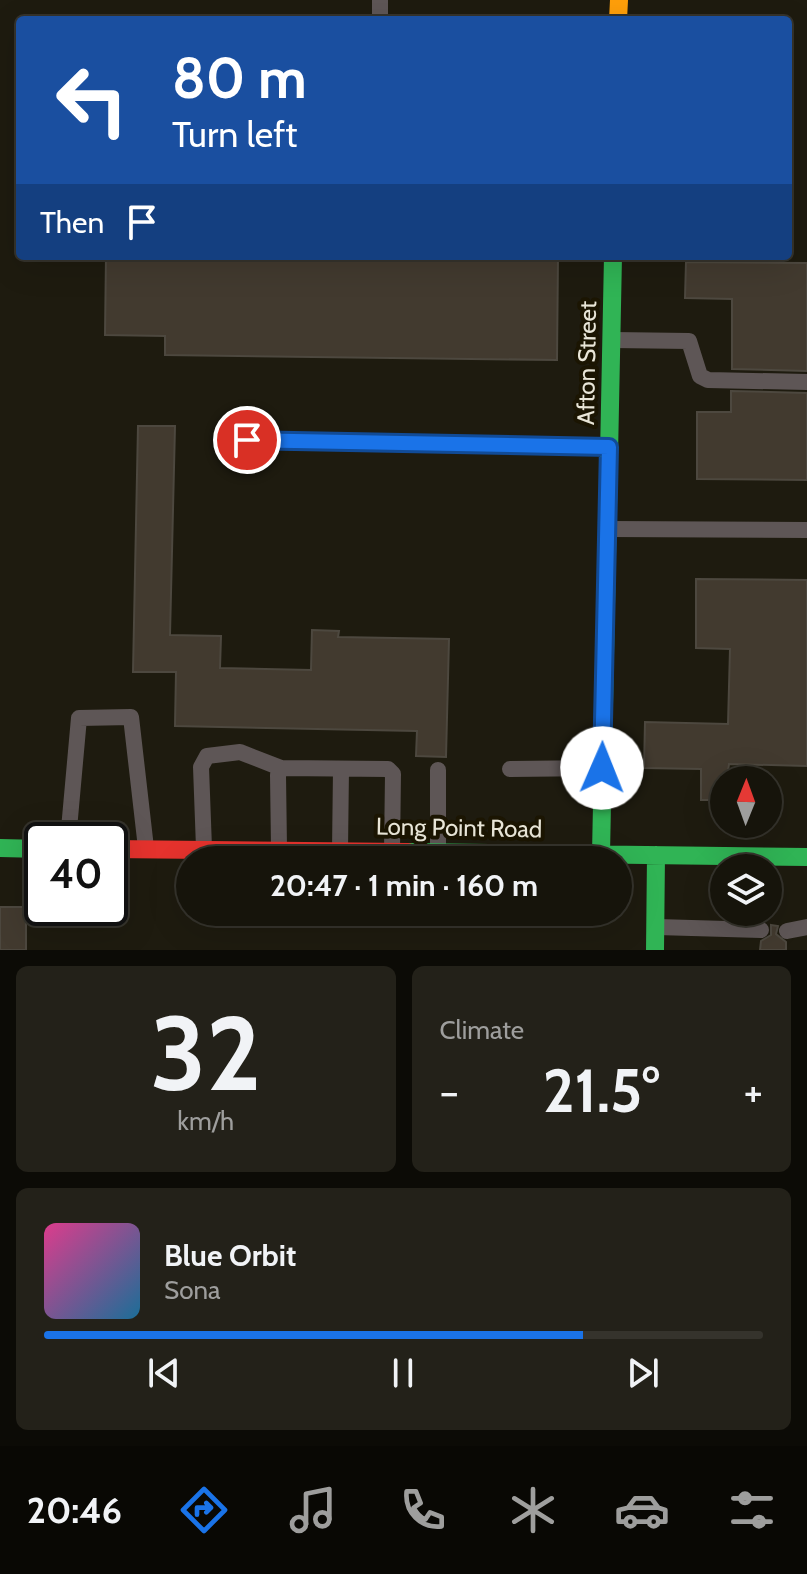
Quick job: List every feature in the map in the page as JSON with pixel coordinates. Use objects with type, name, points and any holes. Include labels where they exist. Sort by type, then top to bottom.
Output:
[{"type":"main road","name":"Afton Street","points":[[601,846],[613,260]]},
{"type":"main road","points":[[0,848],[24,849]]},
{"type":"main road","name":"Long Point Road","points":[[128,849],[176,849]]},
{"type":"main road","name":"Long Point Road","points":[[632,855],[807,857]]},
{"type":"main road","points":[[655,950],[656,855]]},
{"type":"lane","points":[[611,340],[689,341],[700,376],[708,380],[807,382]]},
{"type":"lane","points":[[247,440],[609,447]]},
{"type":"lane","points":[[607,529],[807,530]]},
{"type":"lane","points":[[70,822],[79,718],[131,717],[146,849]]},
{"type":"lane","points":[[204,846],[201,767],[207,756],[240,752],[281,768],[388,769],[393,774],[392,846]]},
{"type":"lane","points":[[279,846],[278,775],[281,768]]},
{"type":"lane","points":[[510,769],[602,768]]},
{"type":"lane","points":[[340,846],[341,769]]},
{"type":"lane","points":[[438,770],[438,846]]},
{"type":"lane","points":[[656,927],[761,930]]},
{"type":"lane","points":[[787,931],[807,927]]},
{"type":"building","points":[[106,260],[558,260],[557,360],[165,355],[165,336],[105,335]]},
{"type":"building","points":[[686,262],[807,263],[807,371],[732,369],[732,299],[685,298]]},
{"type":"building","points":[[731,391],[807,393],[807,480],[697,479],[697,412],[731,412]]},
{"type":"building","points":[[138,426],[175,426],[170,635],[221,636],[220,668],[311,670],[312,630],[339,631],[338,637],[449,639],[446,757],[416,756],[417,731],[175,726],[176,672],[133,672]]},
{"type":"building","points":[[696,579],[807,580],[807,766],[710,766],[710,800],[701,800],[701,769],[644,768],[645,722],[728,724],[730,649],[696,648]]},
{"type":"building","points":[[0,907],[24,907],[26,950],[0,950]]},
{"type":"building","points":[[771,926],[778,926],[776,934],[786,942],[786,950],[760,950],[761,941],[771,935]]},
{"type":"traffic: fast","points":[[601,846],[613,260]]},
{"type":"traffic: fast","points":[[0,848],[24,849]]},
{"type":"traffic: fast","points":[[632,855],[807,857]]},
{"type":"traffic: fast","points":[[655,950],[656,855]]},
{"type":"traffic: slow","points":[[618,16],[619,0]]},
{"type":"traffic: jam","points":[[128,849],[176,850]]},
{"type":"route","points":[[247,440],[609,447],[602,768]]}]
